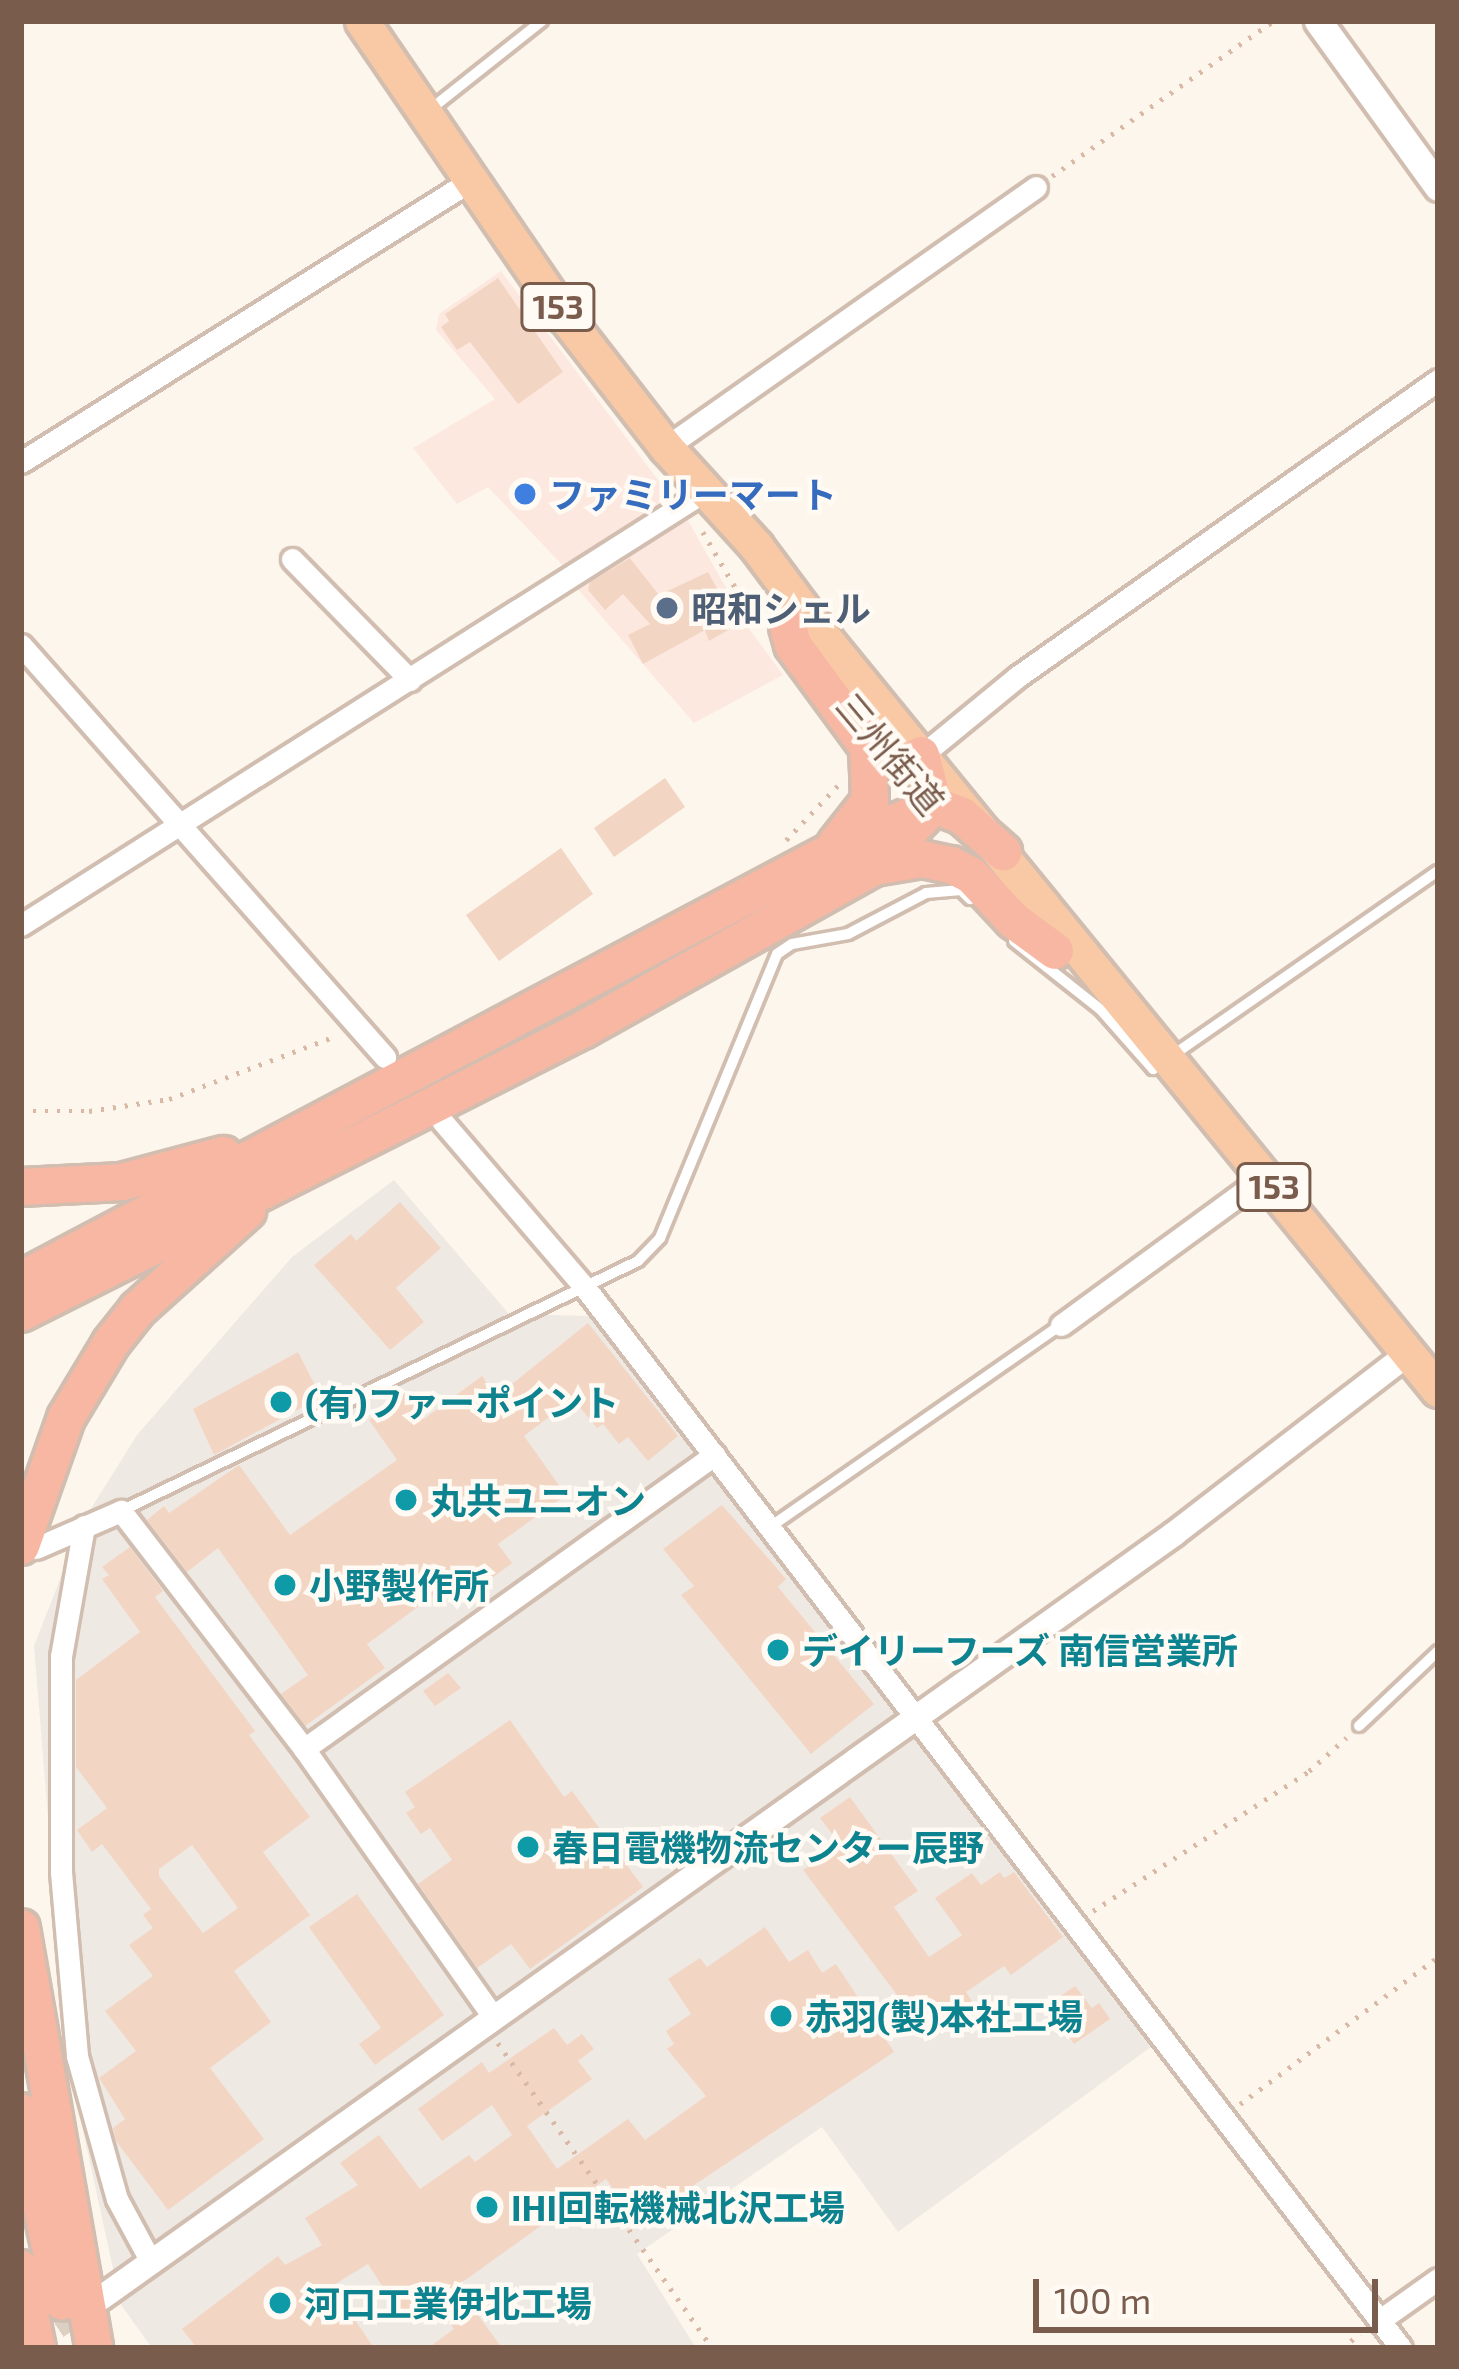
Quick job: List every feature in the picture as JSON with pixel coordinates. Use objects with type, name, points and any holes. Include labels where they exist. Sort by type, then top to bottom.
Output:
[{"type":"highway","name":"三州街道","points":[[362,21],[470,181],[665,447],[756,546],[913,762]]},
{"type":"highway","name":"三州街道","points":[[703,493],[788,627],[1003,852],[1428,1373]]},
{"type":"highway","points":[[788,627],[793,645],[868,748],[870,801],[830,852]]},
{"type":"highway","points":[[913,762],[934,805],[962,816],[1003,852]]},
{"type":"highway","name":"三州街道","points":[[934,805],[1055,951],[1108,986]]},
{"type":"highway","points":[[21,1280],[830,852],[934,805]]},
{"type":"highway","points":[[21,1313],[584,1029],[874,867],[934,805]]},
{"type":"highway","points":[[874,867],[922,859],[951,865],[971,875],[1013,920],[1055,951]]},
{"type":"highway","points":[[21,1186],[122,1182],[280,1139]]},
{"type":"highway","points":[[28,1547],[66,1418],[111,1343],[138,1309],[281,1180]]},
{"type":"highway","points":[[21,1928],[94,2348]]},
{"type":"highway","points":[[21,2112],[72,2348]]},
{"type":"highway","points":[[21,2270],[37,2348]]},
{"type":"main road","points":[[1318,21],[1438,187]]},
{"type":"street","points":[[21,462],[470,181]]},
{"type":"street","points":[[665,447],[1036,187]]},
{"type":"street","points":[[913,762],[1017,677],[1438,380]]},
{"type":"street","points":[[21,925],[703,493]]},
{"type":"street","points":[[292,559],[410,680]]},
{"type":"street","points":[[21,644],[385,1057]]},
{"type":"street","points":[[442,1121],[586,1289],[918,1714],[1401,2348]]},
{"type":"street","points":[[1061,1324],[1265,1175]]},
{"type":"street","points":[[101,2298],[1174,1534],[1428,1373]]},
{"type":"street","points":[[304,1749],[713,1455]]},
{"type":"street","points":[[28,1547],[121,1511],[304,1749],[489,2021]]},
{"type":"street","points":[[84,1526],[61,1657],[61,1872],[77,2056],[117,2199],[151,2262]]},
{"type":"street","points":[[1380,2320],[1438,2279]]},
{"type":"lane","points":[[424,114],[542,21]]},
{"type":"lane","points":[[988,917],[1030,957],[1101,1010],[1153,1069],[1438,871]]},
{"type":"lane","points":[[121,1511],[638,1261],[660,1238],[777,954],[792,944],[848,934],[926,893],[961,890],[975,903]]},
{"type":"lane","points":[[770,1527],[1061,1324]]},
{"type":"lane","points":[[1359,1726],[1438,1651]]},
{"type":"path","points":[[1036,187],[1273,21]]},
{"type":"path","points":[[782,847],[838,787],[844,771]]},
{"type":"path","points":[[21,1111],[110,1109],[169,1099],[358,1027]]},
{"type":"path","points":[[1076,1921],[1309,1772],[1359,1726]]},
{"type":"path","points":[[1224,2116],[1438,1957]]},
{"type":"path","points":[[489,2021],[712,2348]]},
{"type":"shaded area","points":[[501,271],[673,500],[570,573],[488,487],[457,504],[413,448],[495,399],[436,330],[439,314]]},
{"type":"shaded area","name":"昭和シェル","points":[[686,517],[750,630],[783,675],[694,723],[576,587]]},
{"type":"shaded area","points":[[394,1180],[509,1314],[590,1316],[880,1681],[1155,2044],[898,2232],[822,2127],[637,2254],[696,2348],[152,2348],[121,2305],[68,2062],[34,1646],[82,1523],[137,1435],[292,1257]]},
{"type":"building","points":[[498,278],[563,372],[518,404],[470,342],[457,350],[441,327],[449,321],[445,314]]},
{"type":"building","points":[[630,558],[659,595],[708,572],[737,625],[709,641],[705,630],[643,664],[628,635],[650,624],[623,594],[605,610],[588,590],[590,582]]},
{"type":"building","points":[[665,778],[685,807],[614,857],[594,828]]},
{"type":"building","points":[[561,848],[593,894],[499,961],[466,915]]},
{"type":"building","points":[[400,1202],[441,1248],[396,1288],[424,1322],[390,1350],[314,1265],[351,1234],[356,1241]]},
{"type":"building","points":[[588,1323],[678,1436],[648,1461],[628,1437],[619,1444],[603,1424],[597,1428],[573,1399],[524,1436],[566,1495],[498,1544],[512,1563],[483,1585],[470,1569],[367,1644],[385,1668],[305,1726],[281,1694],[308,1675],[218,1548],[187,1572],[147,1520],[164,1506],[169,1513],[239,1465],[290,1535],[397,1460],[369,1420],[405,1392],[424,1419],[482,1376],[496,1397]]},
{"type":"building","name":"(有)ファーポイント","points":[[298,1352],[321,1397],[214,1455],[193,1409]]},
{"type":"building","name":"デイリーフーズ 南信営業所","points":[[722,1505],[786,1579],[778,1587],[874,1704],[811,1754],[681,1595],[694,1586],[663,1549]]},
{"type":"building","points":[[130,1547],[163,1591],[155,1597],[255,1731],[249,1735],[310,1817],[263,1852],[310,1915],[234,1971],[271,2022],[210,2068],[264,2139],[168,2210],[116,2141],[113,2128],[125,2119],[99,2078],[136,2051],[105,2011],[153,1976],[129,1945],[153,1928],[143,1915],[151,1909],[102,1844],[92,1852],[77,1830],[107,1808],[76,1767],[76,1680],[140,1632],[102,1579],[109,1575],[102,1567]],"holes":[[[192,1845],[238,1908],[203,1933],[159,1876],[159,1869]]]},
{"type":"building","points":[[448,1673],[461,1688],[435,1706],[423,1691]]},
{"type":"building","name":"春日電機物流センター辰野","points":[[510,1720],[564,1797],[572,1791],[643,1887],[530,1969],[511,1944],[477,1968],[418,1884],[452,1860],[430,1828],[421,1834],[406,1813],[415,1807],[405,1792]]},
{"type":"building","points":[[850,1797],[918,1891],[894,1907],[929,1957],[962,1935],[935,1898],[972,1873],[981,1885],[1000,1872],[1004,1878],[1014,1872],[1063,1937],[1011,1975],[1004,1966],[966,1992],[972,2001],[925,2032],[803,1870],[840,1844],[820,1818]]},
{"type":"building","points":[[357,1894],[444,2015],[375,2065],[359,2044],[381,2028],[309,1927]]},
{"type":"building","points":[[765,1927],[789,1962],[808,1950],[822,1973],[836,1964],[894,2052],[637,2223],[606,2179],[457,2286],[502,2348],[428,2348],[454,2329],[430,2295],[400,2314],[368,2264],[332,2286],[374,2348],[197,2348],[182,2329],[278,2256],[285,2265],[322,2245],[305,2218],[358,2185],[340,2163],[379,2135],[420,2189],[469,2155],[475,2162],[512,2135],[492,2105],[442,2141],[418,2109],[482,2062],[489,2073],[554,2028],[567,2045],[582,2034],[594,2049],[578,2061],[592,2079],[527,2126],[557,2169],[628,2119],[645,2140],[706,2096],[667,2049],[674,2044],[666,2031],[691,2014],[668,1979],[700,1958],[707,1967]]},
{"type":"building","points":[[1075,1986],[1092,2008],[1099,2003],[1110,2019],[1074,2044],[1046,2006]]},
{"type":"tunnel","points":[[27,2347],[98,2299]]},
{"type":"place","name":"ファミリーマート","points":[[525,494]]},
{"type":"place","name":"昭和シェル","points":[[667,608]]},
{"type":"place","name":"(有)ファーポイント","points":[[281,1402]]},
{"type":"place","name":"丸共ユニオン","points":[[406,1500]]},
{"type":"place","name":"小野製作所","points":[[285,1585]]},
{"type":"place","name":"デイリーフーズ 南信営業所","points":[[778,1650]]},
{"type":"place","name":"春日電機物流センター辰野","points":[[528,1847]]},
{"type":"place","name":"赤羽(製)本社工場","points":[[781,2016]]},
{"type":"place","name":"IHI回転機械北沢工場","points":[[487,2207]]},
{"type":"place","name":"河口工業伊北工場","points":[[280,2303]]}]
